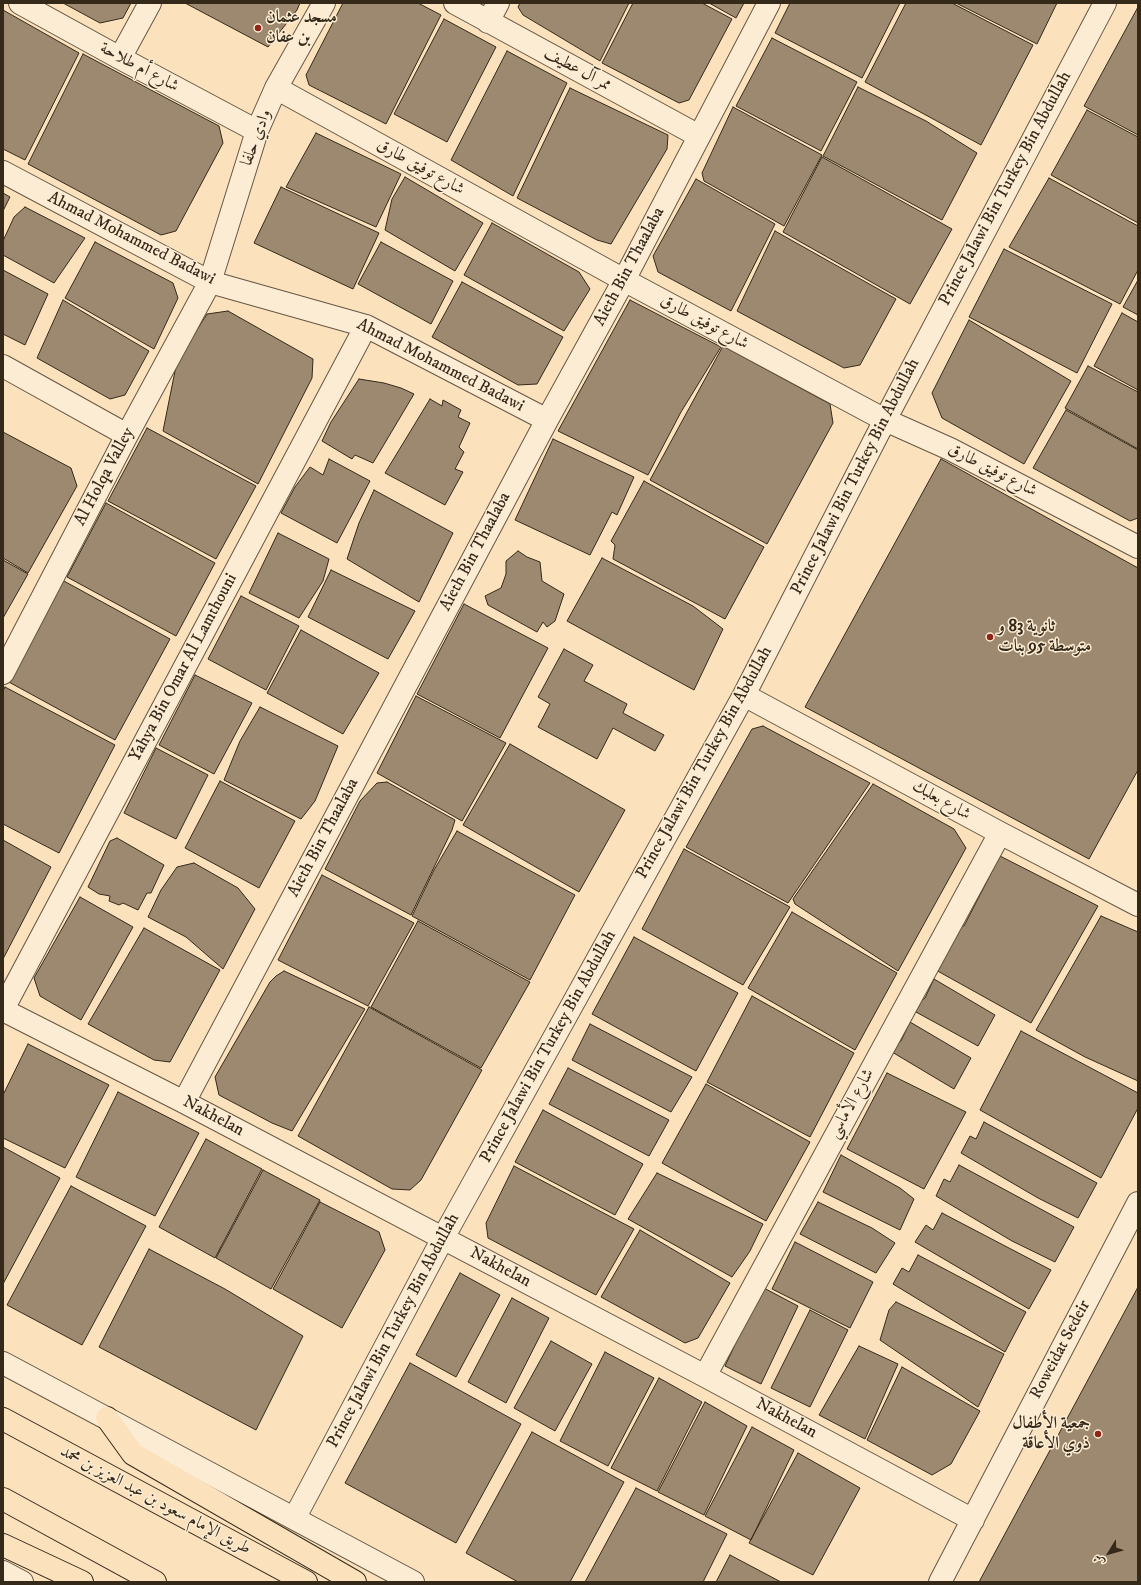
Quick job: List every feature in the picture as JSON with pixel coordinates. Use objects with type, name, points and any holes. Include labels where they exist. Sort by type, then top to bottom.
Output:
[{"type":"main road","points":[[107,1418],[132,1454],[355,1582]]},
{"type":"main road","name":"طريق الإمام سعود بن عبد العزيز بن محمد","points":[[3,1420],[306,1582]]},
{"type":"main road","points":[[3,1499],[155,1582]]},
{"type":"main road","points":[[3,1545],[82,1582]]},
{"type":"street","name":"شارع أم طلاحة","points":[[20,3],[120,58],[258,130]]},
{"type":"street","points":[[120,58],[150,3]]},
{"type":"street","name":"وادي حلفا","points":[[210,282],[258,130],[276,88],[324,3]]},
{"type":"street","name":"ممر آل عطيف","points":[[455,3],[493,12],[699,136]]},
{"type":"street","name":"Aieth Bin Thaalaba","points":[[184,1102],[547,420],[624,280],[769,3]]},
{"type":"street","name":"Prince Jalawi Bin Turkey Bin Abdullah","points":[[295,1517],[443,1238],[744,694],[885,420],[1105,3]]},
{"type":"street","name":"شارع توفيق طارق","points":[[276,88],[624,280],[885,420],[950,449],[1138,548]]},
{"type":"street","name":"Ahmad Mohammed Badawi","points":[[3,172],[210,282],[366,326],[547,420]]},
{"type":"street","name":"Al Holqa Valley","points":[[3,673],[127,436],[210,282]]},
{"type":"street","name":"Yahya Bin Omar Al Lamthouni","points":[[3,1009],[366,326]]},
{"type":"street","points":[[3,366],[127,436]]},
{"type":"street","name":"شارع بعلبك","points":[[744,694],[1000,833],[1138,905]]},
{"type":"street","name":"شارع الأماسي","points":[[705,1376],[1000,833]]},
{"type":"street","name":"Nakhelan","points":[[3,1009],[184,1102],[705,1376],[972,1520]]},
{"type":"street","name":"Roweidat Sedeir","points":[[940,1582],[1138,1203]]},
{"type":"street","points":[[3,1363],[295,1517],[413,1582]]},
{"type":"building","points":[[63,3],[131,3],[123,18],[100,23]]},
{"type":"building","name":"مسجد عثمان بن عفان","points":[[185,3],[300,3],[297,10],[268,47]]},
{"type":"building","points":[[343,3],[418,3],[441,15],[386,124],[309,85],[306,75]]},
{"type":"building","points":[[520,3],[629,3],[600,61],[523,15],[518,7]]},
{"type":"building","points":[[633,3],[702,3],[732,19],[689,100],[679,103],[602,63]]},
{"type":"building","points":[[709,3],[744,3],[736,18]]},
{"type":"building","points":[[790,3],[900,3],[862,78],[775,33]]},
{"type":"building","points":[[906,3],[952,3],[1033,45],[981,145],[865,82]]},
{"type":"building","points":[[956,3],[1057,3],[1037,44]]},
{"type":"building","points":[[1138,7],[1138,135],[1084,106]]},
{"type":"building","points":[[3,10],[79,53],[25,160],[3,149]]},
{"type":"building","points":[[444,19],[496,47],[447,142],[394,114]]},
{"type":"building","points":[[772,38],[857,82],[821,151],[736,106]]},
{"type":"building","points":[[507,51],[567,83],[513,196],[451,160]]},
{"type":"building","points":[[83,54],[219,126],[223,143],[176,231],[161,235],[28,164]]},
{"type":"building","points":[[858,87],[926,121],[977,153],[942,220],[823,156]]},
{"type":"building","points":[[570,88],[668,135],[667,149],[611,244],[597,240],[517,198]]},
{"type":"building","points":[[733,107],[822,155],[784,226],[704,181],[702,173]]},
{"type":"building","points":[[1087,110],[1138,137],[1138,223],[1051,175]]},
{"type":"building","points":[[316,133],[401,174],[376,227],[286,187]]},
{"type":"building","points":[[822,157],[952,229],[910,304],[783,232]]},
{"type":"building","points":[[405,177],[483,223],[455,271],[385,230],[392,199]]},
{"type":"building","points":[[1049,178],[1138,226],[1138,270],[1120,304],[1009,247]]},
{"type":"building","points":[[696,179],[775,224],[731,311],[658,272],[653,256]]},
{"type":"building","points":[[281,187],[379,233],[353,289],[254,243]]},
{"type":"building","points":[[3,193],[10,197],[3,211]]},
{"type":"building","points":[[25,207],[85,238],[54,283],[3,255],[3,241],[14,217]]},
{"type":"building","points":[[492,223],[579,272],[590,289],[564,331],[464,275]]},
{"type":"building","points":[[775,231],[896,299],[860,365],[844,368],[737,311]]},
{"type":"building","points":[[95,242],[173,283],[178,298],[154,349],[65,298]]},
{"type":"building","points":[[381,242],[453,281],[431,324],[358,284]]},
{"type":"building","points":[[1004,249],[1112,304],[1077,373],[969,317]]},
{"type":"building","points":[[3,270],[48,294],[25,345],[3,334]]},
{"type":"building","points":[[1138,280],[1138,315],[1123,307]]},
{"type":"building","points":[[462,282],[563,337],[537,384],[518,385],[432,337]]},
{"type":"building","points":[[63,300],[149,351],[125,395],[110,399],[37,358]]},
{"type":"building","points":[[630,300],[721,347],[681,412],[648,475],[558,431]]},
{"type":"building","points":[[228,311],[313,359],[312,378],[258,484],[163,431],[177,361],[207,314]]},
{"type":"building","points":[[1122,313],[1138,322],[1138,390],[1094,366]]},
{"type":"building","points":[[969,320],[1071,381],[1024,464],[942,418],[932,393]]},
{"type":"building","points":[[723,346],[830,404],[833,423],[767,544],[650,480]]},
{"type":"building","points":[[1088,366],[1138,392],[1138,449],[1065,408]]},
{"type":"building","points":[[359,379],[384,383],[414,394],[373,463],[355,455],[352,459],[322,441],[331,422]]},
{"type":"building","points":[[430,399],[442,406],[443,400],[461,410],[458,417],[470,423],[459,447],[464,452],[455,469],[463,472],[445,505],[385,473]]},
{"type":"building","points":[[1066,410],[1138,450],[1138,518],[1130,521],[1033,468]]},
{"type":"building","points":[[147,428],[256,486],[216,559],[108,501]]},
{"type":"building","points":[[3,432],[71,468],[77,486],[28,573],[3,558]]},
{"type":"building","points":[[553,439],[634,477],[617,515],[612,512],[590,555],[515,520]]},
{"type":"building","points":[[329,459],[370,481],[337,543],[281,513],[295,487],[310,467],[323,475]]},
{"type":"building","name":"ثانوية 83 و متوسطة 95 بنات","points":[[941,459],[1138,568],[1138,770],[1089,859],[805,707]]},
{"type":"building","points":[[644,481],[764,547],[725,619],[613,559],[615,545],[611,541]]},
{"type":"building","points":[[374,490],[453,533],[419,602],[347,559],[359,523]]},
{"type":"building","points":[[106,503],[215,563],[176,636],[67,577]]},
{"type":"building","points":[[278,533],[329,559],[323,581],[299,618],[249,593]]},
{"type":"building","points":[[518,551],[527,557],[540,562],[542,581],[564,594],[555,621],[547,627],[543,622],[537,632],[488,605],[485,596],[501,588],[506,574],[506,561]]},
{"type":"building","points":[[602,558],[693,606],[723,629],[694,690],[567,621]]},
{"type":"building","points":[[3,560],[28,574],[3,618]]},
{"type":"building","points":[[331,570],[415,611],[388,659],[308,617]]},
{"type":"building","points":[[62,580],[170,639],[115,740],[7,681]]},
{"type":"building","points":[[241,596],[299,626],[266,690],[208,659]]},
{"type":"building","points":[[464,604],[548,648],[500,738],[417,694]]},
{"type":"building","points":[[301,630],[379,673],[343,734],[267,693]]},
{"type":"building","points":[[564,649],[593,665],[584,681],[627,704],[623,713],[664,735],[655,751],[613,728],[597,759],[538,727],[550,704],[538,697]]},
{"type":"building","points":[[195,675],[252,703],[214,774],[159,745]]},
{"type":"building","points":[[5,687],[115,745],[59,853],[3,824],[3,691]]},
{"type":"building","points":[[416,696],[506,743],[462,821],[377,773]]},
{"type":"building","points":[[260,707],[338,746],[315,801],[301,819],[224,780],[240,741]]},
{"type":"building","points":[[763,726],[870,783],[788,903],[686,847],[752,729]]},
{"type":"building","points":[[510,744],[625,810],[579,892],[463,825]]},
{"type":"building","points":[[156,748],[208,775],[176,839],[124,813]]},
{"type":"building","points":[[220,781],[295,821],[259,888],[185,848]]},
{"type":"building","points":[[387,782],[455,820],[452,830],[411,915],[325,869],[360,801],[377,783]]},
{"type":"building","points":[[873,784],[954,829],[966,848],[898,971],[795,904],[793,899]]},
{"type":"building","points":[[457,831],[575,895],[530,980],[412,916],[434,870]]},
{"type":"building","points":[[117,838],[164,865],[151,893],[147,893],[138,910],[123,903],[119,905],[109,901],[110,896],[99,894],[88,887],[110,841]]},
{"type":"building","points":[[3,840],[51,867],[3,959]]},
{"type":"building","points":[[684,849],[790,907],[743,985],[642,929]]},
{"type":"building","points":[[1000,856],[1098,906],[1031,1023],[934,969],[959,925],[964,926]]},
{"type":"building","points":[[194,863],[238,888],[255,909],[223,969],[186,937],[148,917],[161,890],[177,867]]},
{"type":"building","points":[[322,875],[414,923],[368,1006],[278,960]]},
{"type":"building","points":[[80,897],[133,927],[81,1020],[40,996],[34,978]]},
{"type":"building","points":[[792,912],[897,973],[855,1050],[748,988]]},
{"type":"building","points":[[1101,916],[1138,932],[1138,1081],[1085,1057],[1036,1030]]},
{"type":"building","points":[[418,921],[530,982],[481,1068],[371,1007]]},
{"type":"building","points":[[144,928],[220,970],[170,1062],[154,1060],[88,1024]]},
{"type":"building","points":[[634,937],[738,993],[696,1071],[592,1014]]},
{"type":"building","points":[[284,971],[365,1009],[292,1131],[272,1123],[219,1095],[215,1077],[270,982]]},
{"type":"building","points":[[934,979],[995,1015],[978,1046],[916,1012],[918,1003],[925,998]]},
{"type":"building","points":[[752,996],[854,1053],[810,1137],[707,1082]]},
{"type":"building","points":[[369,1007],[482,1070],[421,1180],[410,1190],[392,1189],[298,1136]]},
{"type":"building","points":[[910,1022],[971,1058],[954,1089],[892,1052],[894,1046],[901,1041]]},
{"type":"building","points":[[590,1024],[692,1077],[671,1112],[572,1060]]},
{"type":"building","points":[[1021,1031],[1138,1093],[1138,1108],[1101,1178],[980,1110]]},
{"type":"building","points":[[28,1044],[109,1085],[65,1168],[3,1138],[3,1095]]},
{"type":"building","points":[[568,1068],[669,1120],[649,1156],[549,1104]]},
{"type":"building","points":[[887,1073],[966,1112],[924,1189],[847,1149]]},
{"type":"building","points":[[706,1084],[810,1142],[766,1221],[662,1163]]},
{"type":"building","points":[[118,1092],[199,1133],[155,1216],[76,1177]]},
{"type":"building","points":[[543,1110],[643,1164],[615,1215],[515,1162]]},
{"type":"building","points":[[984,1122],[1097,1183],[1078,1218],[1038,1198],[961,1153],[970,1136],[976,1139]]},
{"type":"building","points":[[206,1139],[262,1169],[215,1258],[159,1227]]},
{"type":"building","points":[[3,1147],[60,1178],[3,1284]]},
{"type":"building","points":[[841,1155],[900,1188],[914,1199],[900,1230],[823,1192]]},
{"type":"building","points":[[959,1165],[1074,1227],[1055,1262],[1012,1241],[936,1196],[944,1179],[950,1182]]},
{"type":"building","points":[[514,1166],[634,1229],[596,1295],[488,1238],[486,1223]]},
{"type":"building","points":[[263,1170],[320,1200],[271,1289],[216,1258]]},
{"type":"building","points":[[657,1173],[763,1224],[750,1251],[732,1277],[628,1219]]},
{"type":"building","points":[[71,1186],[146,1226],[82,1345],[7,1305]]},
{"type":"building","points":[[320,1202],[379,1232],[385,1250],[342,1328],[273,1289]]},
{"type":"building","points":[[818,1202],[872,1228],[895,1243],[876,1273],[800,1234]]},
{"type":"building","points":[[942,1213],[1051,1270],[1029,1309],[915,1242],[926,1225],[933,1230]]},
{"type":"building","points":[[640,1230],[730,1283],[698,1338],[685,1343],[601,1297]]},
{"type":"building","points":[[795,1242],[873,1282],[850,1328],[772,1289]]},
{"type":"building","points":[[149,1249],[225,1289],[303,1336],[256,1430],[99,1347]]},
{"type":"building","points":[[918,1255],[1026,1312],[1005,1352],[893,1284],[902,1268],[909,1272]]},
{"type":"building","points":[[460,1273],[500,1295],[456,1377],[416,1355]]},
{"type":"building","points":[[762,1287],[798,1306],[761,1384],[725,1366]]},
{"type":"building","name":"جمعية الأطفال ذوي الأعاقة","points":[[1138,1287],[1138,1582],[979,1582]]},
{"type":"building","points":[[512,1298],[549,1318],[506,1403],[468,1382]]},
{"type":"building","points":[[896,1302],[1004,1354],[978,1407],[880,1340],[889,1310]]},
{"type":"building","points":[[810,1310],[848,1330],[810,1407],[771,1388]]},
{"type":"building","points":[[551,1341],[592,1364],[555,1431],[514,1408]]},
{"type":"building","points":[[859,1346],[898,1364],[865,1439],[819,1415]]},
{"type":"building","points":[[605,1352],[654,1378],[608,1466],[560,1441]]},
{"type":"building","points":[[410,1363],[521,1424],[456,1543],[345,1483]]},
{"type":"building","points":[[902,1367],[980,1411],[951,1464],[932,1475],[867,1440]]},
{"type":"building","points":[[659,1378],[702,1402],[657,1491],[611,1468]]},
{"type":"building","points":[[705,1402],[747,1426],[704,1515],[658,1492]]},
{"type":"building","points":[[752,1427],[794,1450],[751,1540],[705,1516]]},
{"type":"building","points":[[532,1432],[624,1482],[570,1582],[518,1582],[466,1553]]},
{"type":"building","points":[[798,1453],[860,1488],[813,1575],[749,1543]]},
{"type":"building","points":[[636,1488],[727,1534],[703,1582],[585,1582]]},
{"type":"building","points":[[730,1555],[781,1582],[716,1582]]},
{"type":"place","name":"مسجد عثمان بن عفان","points":[[258,28]]},
{"type":"place","name":"ثانوية 83 و متوسطة 95 بنات","points":[[990,637]]},
{"type":"place","name":"جمعية الأطفال ذوي الأعاقة","points":[[1098,1434]]}]
